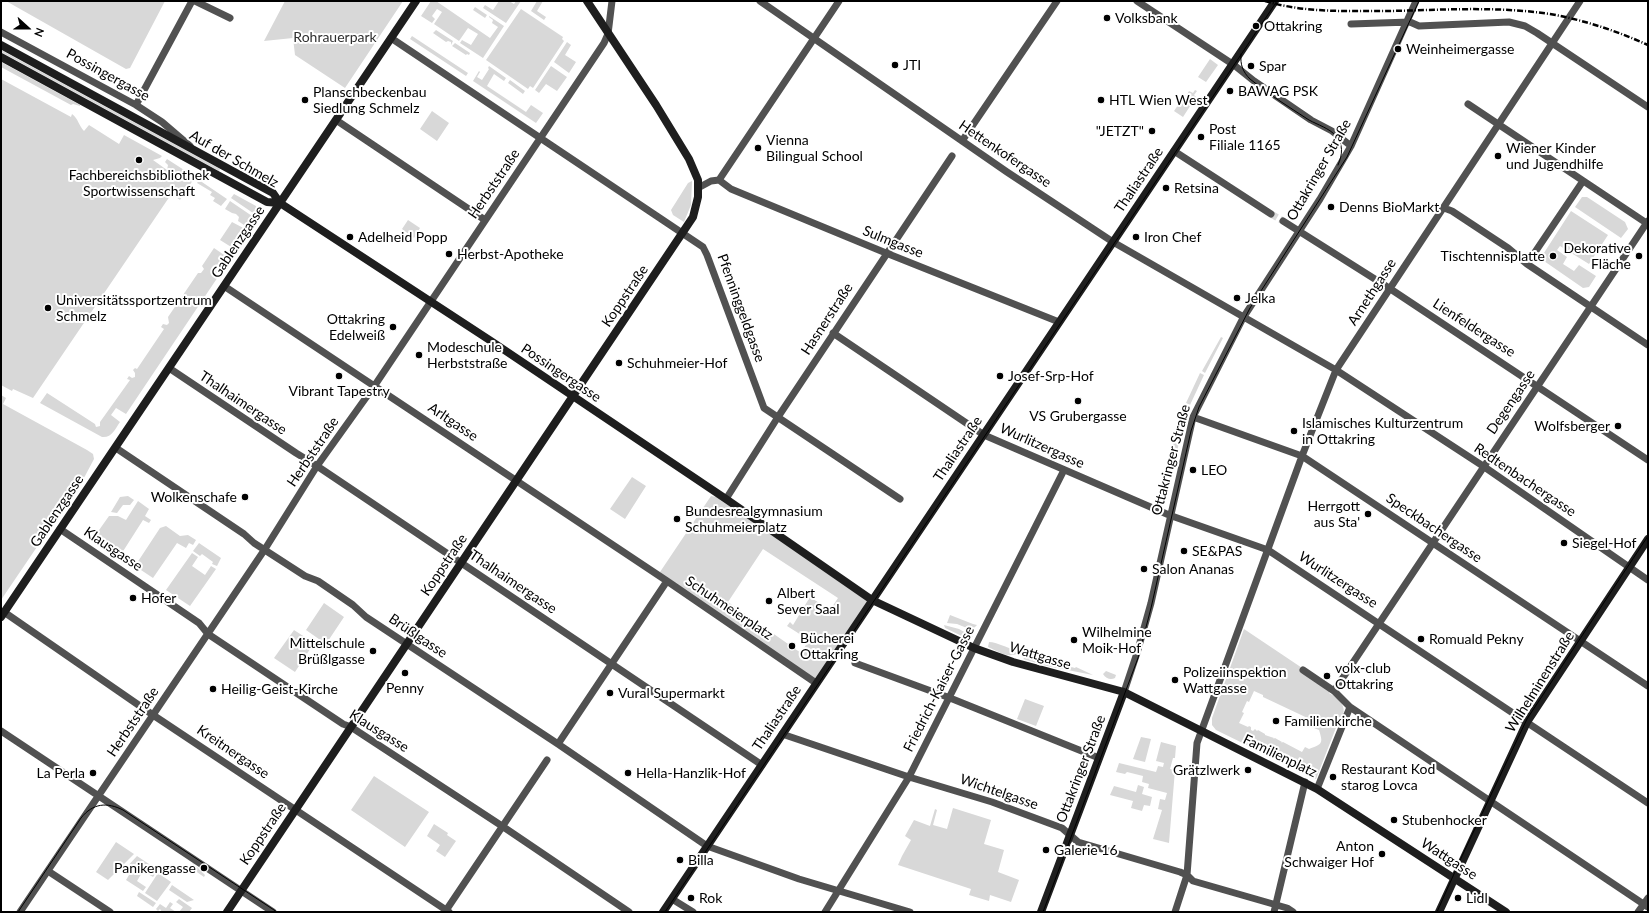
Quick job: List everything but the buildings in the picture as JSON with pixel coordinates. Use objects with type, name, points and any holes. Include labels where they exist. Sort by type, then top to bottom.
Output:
[{"type":"main road","name":"Gablenzgasse","points":[[3,615],[416,1]]},
{"type":"main road","points":[[587,1],[656,105],[689,159],[698,180],[698,197],[693,216],[683,233]]},
{"type":"main road","name":"Thaliastraße","points":[[663,912],[1275,1]]},
{"type":"main road","name":"Auf der Schmelz","points":[[1,45],[273,193],[280,203]]},
{"type":"main road","name":"Auf der Schmelz","points":[[1,57],[256,196],[268,202],[280,203]]},
{"type":"main road","name":"Possingergasse","points":[[280,203],[492,341],[726,499]]},
{"type":"main road","name":"Koppstraße","points":[[227,912],[683,233]]},
{"type":"main road","points":[[726,499],[766,529],[872,600]]},
{"type":"main road","name":"Wilhelminenstraße","points":[[1439,912],[1490,800],[1528,722],[1648,539]]},
{"type":"main road","name":"Wattgasse","points":[[872,600],[974,648],[1012,662],[1124,692],[1201,731]]},
{"type":"main road","name":"Ottakringer Straße","points":[[1041,912],[1124,692]]},
{"type":"main road","name":"Familienplatz","points":[[1201,731],[1317,789]]},
{"type":"main road","name":"Wattgasse","points":[[1317,789],[1506,912]]},
{"type":"street","points":[[136,105],[194,1],[230,18]]},
{"type":"street","name":"Herbststraße","points":[[20,912],[265,549],[317,466],[375,385],[604,43],[608,34],[612,1]]},
{"type":"street","name":"Hettenkofergasse","points":[[760,1],[1113,242],[1243,318]]},
{"type":"street","points":[[698,188],[710,181],[720,180],[840,1]]},
{"type":"street","points":[[962,140],[1057,1]]},
{"type":"street","points":[[1137,1],[1233,64],[1254,81],[1311,120],[1332,131],[1351,146]]},
{"type":"street","name":"Ottakringer Straße","points":[[1124,692],[1151,603],[1169,515],[1193,417],[1243,318],[1351,146],[1408,22],[1416,1]]},
{"type":"street","name":"Arnethgasse","points":[[1201,731],[1302,456],[1336,370],[1553,43],[1577,1]]},
{"type":"street","points":[[1351,24],[1408,22],[1419,26],[1514,23],[1530,29],[1553,43],[1648,107]]},
{"type":"street","name":"Possingergasse","points":[[1,32],[136,105],[162,122],[196,151]]},
{"type":"street","name":"Pfenninggeldgasse","points":[[391,38],[541,137],[703,247],[707,254],[764,408],[900,498]]},
{"type":"street","points":[[1468,104],[1648,223]]},
{"type":"street","points":[[336,120],[485,220]]},
{"type":"street","points":[[1174,151],[1271,214]]},
{"type":"street","name":"Hasnerstraße","points":[[726,499],[778,416],[952,156]]},
{"type":"street","name":"Sulmgasse","points":[[720,180],[731,188],[886,253],[1059,322]]},
{"type":"street","points":[[1527,264],[1583,181]]},
{"type":"street","points":[[1444,208],[1452,211],[1508,248],[1527,264],[1648,345]]},
{"type":"street","name":"Lienfeldergasse","points":[[1283,221],[1389,288],[1648,460]]},
{"type":"street","name":"Degengasse","points":[[1334,691],[1590,306],[1648,223]]},
{"type":"street","name":"Arltgasse","points":[[224,286],[375,385],[667,581]]},
{"type":"street","name":"Redtenbachergasse","points":[[1243,318],[1336,370],[1483,466],[1648,580]]},
{"type":"street","name":"Wurlitzergasse","points":[[833,334],[984,434],[1169,515],[1268,550],[1380,623],[1648,803]]},
{"type":"street","name":"Thalhaimergasse","points":[[169,368],[296,454],[317,466],[462,562],[762,765]]},
{"type":"street","name":"Speckbachergasse","points":[[1193,417],[1302,456],[1648,686]]},
{"type":"street","name":"Brüßlgasse","points":[[116,448],[244,534],[254,543],[305,576],[318,581],[353,605],[366,617],[558,744],[707,846],[799,879],[838,891],[885,909],[910,912]]},
{"type":"street","name":"Friedrich-Kaiser-Gasse","points":[[825,912],[909,777],[1064,470]]},
{"type":"street","name":"Klausgasse","points":[[60,529],[199,623],[208,634],[343,724],[351,727],[502,826],[629,912]]},
{"type":"street","points":[[558,744],[667,581]]},
{"type":"street","name":"Schuhmeierplatz","points":[[667,581],[816,683]]},
{"type":"street","name":"Kreitnergasse","points":[[3,615],[447,911]]},
{"type":"street","points":[[855,663],[950,698],[1099,758]]},
{"type":"street","points":[[1303,670],[1334,691],[1350,707],[1646,905]]},
{"type":"street","name":"Familienplatz","points":[[1317,789],[1350,707]]},
{"type":"street","points":[[1,731],[98,797],[273,912]]},
{"type":"street","points":[[1175,912],[1187,875],[1197,743],[1201,731]]},
{"type":"street","name":"Wichtelgasse","points":[[782,734],[909,777],[992,802],[1062,828],[1078,842],[1187,875],[1193,881],[1275,908],[1287,908],[1293,912]]},
{"type":"street","points":[[447,911],[546,760]]},
{"type":"street","points":[[1275,908],[1305,782]]},
{"type":"street","points":[[48,871],[110,912]]},
{"type":"street","points":[[1638,912],[1646,905],[1648,898]]},
{"type":"street","points":[[672,899],[693,912]]},
{"type":"green space","points":[[6,1],[165,1],[130,68],[126,69]]},
{"type":"green space","name":"Rohrauerpark","points":[[285,1],[403,1],[345,88],[295,55],[293,38],[264,41]]},
{"type":"green space","points":[[431,1],[436,1],[490,38],[498,27],[492,23],[493,20],[489,16],[504,26],[483,58],[460,43],[462,40],[471,45],[478,34],[468,28],[459,41],[434,24],[442,12],[437,9],[432,16],[435,19],[432,23],[421,16]]},
{"type":"green space","points":[[499,1],[509,1],[514,4],[516,1],[521,1],[506,23],[483,8],[485,5],[493,10]]},
{"type":"green space","points":[[537,1],[543,1],[537,11],[546,17],[544,20],[531,11]]},
{"type":"green space","points":[[475,7],[487,15],[485,18],[473,10]]},
{"type":"green space","points":[[521,9],[563,37],[562,39],[564,41],[533,88],[530,86],[528,89],[486,60]]},
{"type":"green space","points":[[436,30],[453,41],[451,45],[451,42],[446,42],[433,33]]},
{"type":"green space","points":[[412,36],[468,73],[466,76],[410,39]]},
{"type":"green space","points":[[567,42],[571,45],[565,55],[576,62],[569,73],[554,62]]},
{"type":"green space","points":[[455,43],[470,53],[469,55],[466,55],[452,46]]},
{"type":"green space","points":[[1,50],[220,169],[219,171],[1,52]]},
{"type":"green space","points":[[1210,59],[1218,65],[1206,82],[1198,77]]},
{"type":"green space","points":[[1,62],[80,106],[73,104],[71,105],[1,67]]},
{"type":"green space","points":[[489,66],[506,78],[504,81],[494,74],[487,86],[526,112],[531,105],[543,113],[536,123],[473,81],[479,71],[480,72],[477,77],[482,80],[489,69]]},
{"type":"green space","points":[[551,66],[567,77],[557,91],[546,84],[539,93],[535,90]]},
{"type":"green space","name":"Universitätssportzentrum Schmelz","points":[[1,79],[71,117],[72,114],[84,131],[89,125],[119,144],[124,135],[162,156],[153,160],[167,170],[168,165],[165,162],[167,159],[195,177],[180,200],[172,194],[170,196],[33,398],[13,389],[12,391],[1,385]]},
{"type":"green space","points":[[510,80],[525,91],[523,94],[508,83]]},
{"type":"green space","points":[[1195,90],[1197,91],[1194,95],[1196,97],[1183,117],[1174,111],[1189,91],[1193,93]]},
{"type":"green space","points":[[432,111],[449,123],[437,141],[420,129]]},
{"type":"green space","points":[[199,180],[227,199],[221,206],[213,201],[215,198],[210,195],[212,192],[197,183]]},
{"type":"green space","points":[[692,181],[691,205],[684,222],[673,215],[671,210],[688,183]]},
{"type":"green space","points":[[234,194],[256,206],[256,212],[253,213],[231,198]]},
{"type":"green space","points":[[1582,197],[1587,197],[1625,222],[1628,229],[1621,238],[1575,207]]},
{"type":"green space","points":[[230,201],[252,216],[253,223],[250,229],[238,221],[239,217],[236,214],[225,209]]},
{"type":"green space","points":[[1571,211],[1608,235],[1589,264],[1560,246],[1557,250],[1567,257],[1563,264],[1574,271],[1579,265],[1596,276],[1589,287],[1583,288],[1544,261],[1542,256]]},
{"type":"green space","points":[[408,220],[420,228],[414,238],[402,229]]},
{"type":"green space","points":[[232,222],[249,231],[236,250],[220,240]]},
{"type":"green space","points":[[214,248],[230,259],[126,414],[116,408],[111,415],[120,422],[111,435],[102,437],[40,403],[47,393],[95,424],[96,427],[100,426],[100,422],[130,380],[127,379],[129,376],[132,378],[135,377],[133,370],[135,368],[137,369],[164,329],[161,327],[163,324],[167,325],[169,323],[168,317],[198,273],[201,273],[204,269],[202,266]]},
{"type":"green space","points":[[1221,337],[1223,338],[1205,373],[1202,371]]},
{"type":"green space","points":[[1200,373],[1204,375],[1190,405],[1186,403]]},
{"type":"green space","points":[[1,395],[6,398],[3,404],[87,450],[93,454],[94,459],[85,476],[1,600]]},
{"type":"green space","points":[[1184,405],[1189,407],[1183,424],[1177,423]]},
{"type":"green space","points":[[1174,438],[1180,439],[1176,455],[1171,454]]},
{"type":"green space","points":[[632,477],[646,486],[625,519],[610,509]]},
{"type":"green space","points":[[128,496],[134,500],[130,505],[123,505],[117,513],[111,512],[120,497]]},
{"type":"green space","points":[[711,496],[726,499],[872,600],[816,683],[667,581],[660,572]],"holes":[[[763,549],[838,598],[830,610],[810,597],[793,625],[790,622],[787,626],[809,640],[801,653],[728,602]]]},
{"type":"green space","points":[[138,501],[149,509],[145,516],[151,520],[149,523],[143,520],[120,556],[92,540],[109,516],[118,516],[126,520]]},
{"type":"green space","points":[[166,526],[180,536],[188,535],[196,540],[193,545],[189,543],[186,548],[177,543],[153,578],[135,566],[160,528]]},
{"type":"green space","points":[[199,543],[221,558],[217,566],[212,564],[213,562],[202,554],[200,556],[193,551]]},
{"type":"green space","points":[[192,553],[198,557],[192,566],[205,575],[211,566],[216,569],[190,606],[166,590]]},
{"type":"green space","points":[[324,603],[344,617],[326,644],[306,630]]},
{"type":"green space","points":[[950,615],[977,625],[972,630],[957,624],[947,623]]},
{"type":"green space","points":[[944,625],[959,629],[973,637],[966,638],[945,628]]},
{"type":"green space","points":[[1244,629],[1332,688],[1329,693],[1340,701],[1344,711],[1342,720],[1339,720],[1316,779],[1216,730],[1212,725],[1212,718]],"holes":[[[1254,691],[1263,695],[1263,697],[1316,722],[1314,728],[1319,730],[1321,742],[1317,746],[1309,749],[1305,747],[1302,752],[1283,742],[1281,743],[1282,742],[1275,738],[1273,739],[1274,738],[1265,735],[1258,730],[1257,731],[1255,729],[1253,731],[1251,730],[1251,727],[1239,723],[1244,713],[1242,712],[1247,701],[1249,702]]]},
{"type":"green space","points":[[294,630],[314,643],[295,672],[274,658]]},
{"type":"green space","points":[[989,642],[1021,652],[1012,655],[1004,654],[988,647]]},
{"type":"green space","points":[[1036,655],[1043,657],[1043,659],[1075,668],[1076,667],[1093,675],[1047,666],[1023,659],[1027,656],[1029,658]]},
{"type":"green space","points":[[1106,671],[1116,675],[1115,678],[1107,678],[1103,674]]},
{"type":"green space","points":[[1025,699],[1044,706],[1036,726],[1017,719]]},
{"type":"green space","points":[[1141,737],[1151,739],[1145,762],[1133,759]]},
{"type":"green space","points":[[1161,742],[1176,746],[1175,758],[1173,758],[1170,769],[1175,770],[1169,843],[1153,839],[1162,810],[1158,809],[1160,799],[1165,800],[1167,793],[1148,788],[1149,784],[1142,782],[1143,776],[1127,772],[1125,774],[1116,772],[1119,763],[1156,772],[1158,766],[1163,767],[1164,763],[1156,761]]},
{"type":"green space","points":[[374,776],[429,812],[405,847],[351,810]]},
{"type":"green space","points":[[1138,785],[1144,787],[1142,794],[1152,797],[1150,806],[1144,805],[1142,811],[1131,808],[1133,801],[1110,795],[1114,786],[1136,792]]},
{"type":"green space","points":[[953,808],[991,820],[984,844],[1004,850],[998,872],[1019,880],[1011,902],[990,895],[989,901],[969,895],[971,889],[898,865],[911,840],[905,836],[914,820],[930,826],[935,809],[937,810],[933,825],[947,829]]},
{"type":"green space","points":[[434,824],[448,833],[447,835],[456,841],[445,857],[436,851],[440,845],[427,836]]},
{"type":"green space","points":[[116,842],[134,854],[108,880],[96,872]]},
{"type":"green space","points":[[137,856],[158,870],[153,877],[143,871],[137,881],[146,887],[143,891],[126,880],[129,875],[123,871]]},
{"type":"green space","points":[[193,863],[205,875],[204,877],[191,868]]},
{"type":"green space","points":[[158,873],[171,882],[157,901],[145,893]]},
{"type":"green space","points":[[172,885],[194,900],[187,902],[169,890]]},
{"type":"green space","points":[[139,892],[156,903],[153,907],[137,896]]},
{"type":"green space","points":[[179,899],[192,908],[189,912],[179,912],[183,907],[176,902]]},
{"type":"green space","points":[[170,902],[173,904],[170,908],[176,912],[162,912],[160,909],[158,911],[156,909],[160,904],[166,908]]},
{"type":"tunnel","points":[[1271,214],[1283,221]]},
{"type":"tram line","points":[[665,912],[1277,1]]},
{"type":"tram line","points":[[1043,912],[1138,658],[1151,608],[1191,431],[1199,407],[1250,308],[1347,157],[1419,1]]},
{"type":"tram line","points":[[1241,54],[1242,68],[1250,79],[1286,105],[1309,120],[1327,129],[1336,136],[1342,149],[1338,165]]},
{"type":"tram line","points":[[1437,912],[1527,719],[1648,536]]},
{"type":"tram line","points":[[18,912],[81,818],[90,809],[100,805],[117,807],[123,810],[277,912]]},
{"type":"railway","points":[[1265,1],[1295,8],[1326,10],[1389,11],[1470,9],[1510,10],[1550,14],[1588,23],[1648,45]]},
{"type":"place","name":"Volksbank","points":[[1107,18]]},
{"type":"place","name":"Ottakring","points":[[1256,26]]},
{"type":"place","name":"Weinheimergasse","points":[[1398,49]]},
{"type":"place","name":"JTI","points":[[895,65]]},
{"type":"place","name":"Spar","points":[[1251,66]]},
{"type":"place","name":"BAWAG PSK","points":[[1230,91]]},
{"type":"place","name":"Planschbeckenbau Siedlung Schmelz","points":[[305,100]]},
{"type":"place","name":"HTL Wien West","points":[[1101,100]]},
{"type":"place","name":"\"JETZT\"","points":[[1152,131]]},
{"type":"place","name":"Post Filiale 1165","points":[[1201,137]]},
{"type":"place","name":"Vienna Bilingual School","points":[[758,148]]},
{"type":"place","name":"Wiener Kinder und Jugendhilfe","points":[[1498,156]]},
{"type":"place","name":"Fachbereichsbibliothek Sportwissenschaft","points":[[139,160]]},
{"type":"place","name":"Retsina","points":[[1166,188]]},
{"type":"place","name":"Denns BioMarkt","points":[[1331,207]]},
{"type":"place","name":"Adelheid Popp","points":[[350,237]]},
{"type":"place","name":"Iron Chef","points":[[1136,237]]},
{"type":"place","name":"Herbst-Apotheke","points":[[449,254]]},
{"type":"place","name":"Tischtennisplatte","points":[[1553,256]]},
{"type":"place","name":"Dekorative Fläche","points":[[1639,256]]},
{"type":"place","name":"Jelka","points":[[1237,298]]},
{"type":"place","name":"Universitätssportzentrum Schmelz","points":[[48,308]]},
{"type":"place","name":"Ottakring Edelweiß","points":[[393,327]]},
{"type":"place","name":"Modeschule Herbststraße","points":[[419,355]]},
{"type":"place","name":"Schuhmeier-Hof","points":[[619,363]]},
{"type":"place","name":"Vibrant Tapestry","points":[[339,376]]},
{"type":"place","name":"Josef-Srp-Hof","points":[[1000,376]]},
{"type":"place","name":"VS Grubergasse","points":[[1078,401]]},
{"type":"place","name":"Wolfsberger","points":[[1618,426]]},
{"type":"place","name":"Islamisches Kulturzentrum in Ottakring","points":[[1294,431]]},
{"type":"place","name":"LEO","points":[[1193,470]]},
{"type":"place","name":"Wolkenschafe","points":[[245,497]]},
{"type":"place","name":"Herrgott aus Sta'","points":[[1368,514]]},
{"type":"place","name":"Bundesrealgymnasium Schuhmeierplatz","points":[[677,519]]},
{"type":"place","name":"Siegel-Hof","points":[[1564,543]]},
{"type":"place","name":"SE&PAS","points":[[1184,551]]},
{"type":"place","name":"Salon Ananas","points":[[1144,569]]},
{"type":"place","name":"Hofer","points":[[133,598]]},
{"type":"place","name":"Albert Sever Saal","points":[[769,601]]},
{"type":"place","name":"Romuald Pekny","points":[[1421,639]]},
{"type":"place","name":"Wilhelmine Moik-Hof","points":[[1074,640]]},
{"type":"place","name":"Bücherei Ottakring","points":[[792,646]]},
{"type":"place","name":"Mittelschule Brüßlgasse","points":[[373,651]]},
{"type":"place","name":"Penny","points":[[405,673]]},
{"type":"place","name":"volx-club Ottakring","points":[[1327,676]]},
{"type":"place","name":"Polizeiinspektion Wattgasse","points":[[1175,680]]},
{"type":"place","name":"Heilig-Geist-Kirche","points":[[213,689]]},
{"type":"place","name":"Vural Supermarkt","points":[[610,693]]},
{"type":"place","name":"Familienkirche","points":[[1276,721]]},
{"type":"place","name":"Grätzlwerk","points":[[1248,770]]},
{"type":"place","name":"La Perla","points":[[93,773]]},
{"type":"place","name":"Hella-Hanzlik-Hof","points":[[628,773]]},
{"type":"place","name":"Restaurant Kod starog Lovca","points":[[1333,777]]},
{"type":"place","name":"Stubenhocker","points":[[1394,820]]},
{"type":"place","name":"Galerie 16","points":[[1046,850]]},
{"type":"place","name":"Anton Schwaiger Hof","points":[[1382,854]]},
{"type":"place","name":"Billa","points":[[680,860]]},
{"type":"place","name":"Panikengasse","points":[[204,868]]},
{"type":"place","name":"Rok","points":[[691,898]]},
{"type":"place","name":"Lidl","points":[[1458,898]]}]
